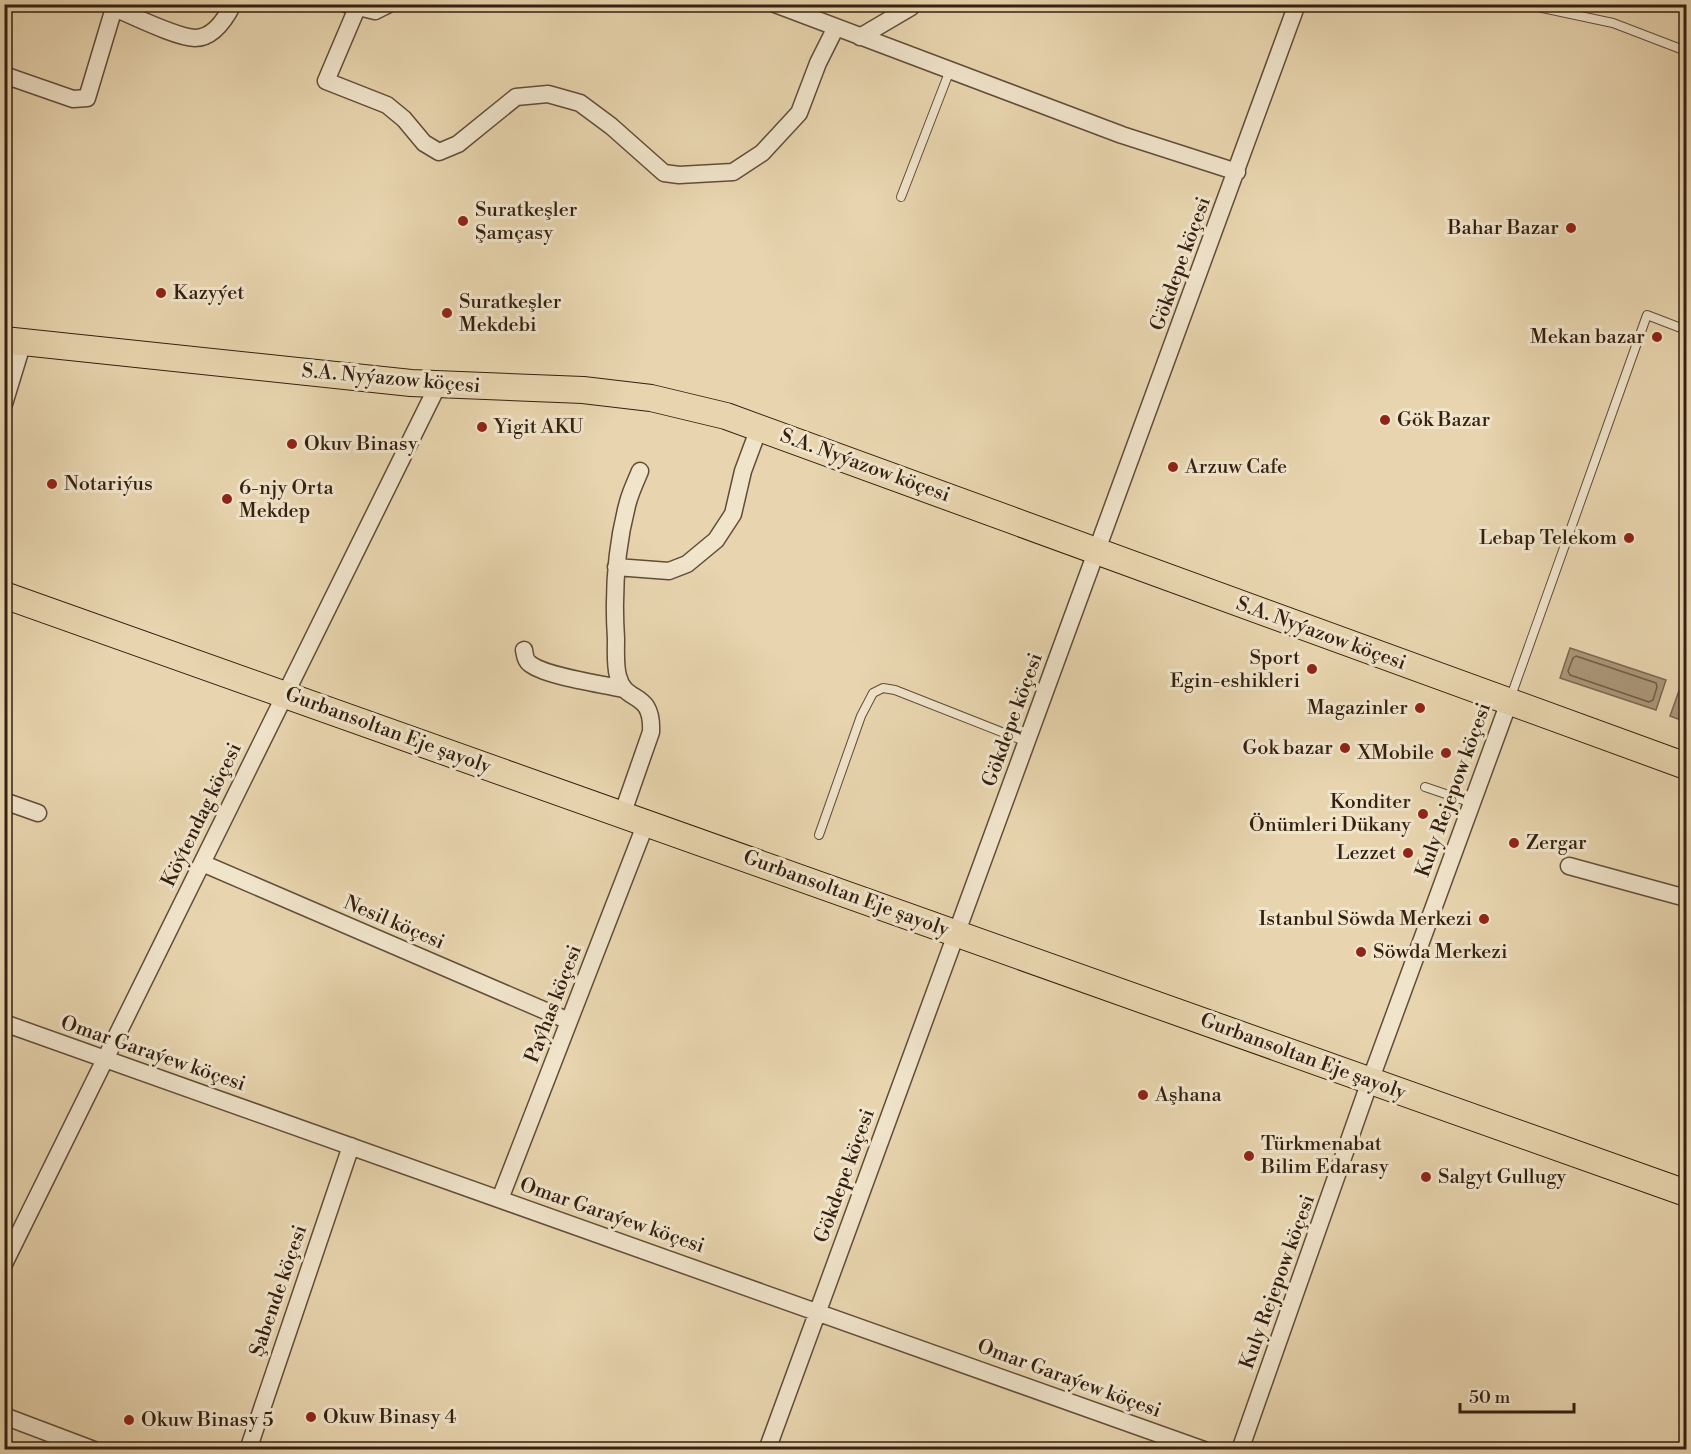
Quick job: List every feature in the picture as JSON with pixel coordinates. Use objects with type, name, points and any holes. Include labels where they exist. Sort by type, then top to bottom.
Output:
[{"type":"main road","name":"S.A. Nyýazow köçesi","points":[[14,341],[411,383],[583,390],[651,398],[726,416],[1686,766]]},
{"type":"main road","name":"Gurbansoltan Eje şayoly","points":[[4,595],[1686,1193]]},
{"type":"street","points":[[4,75],[73,99],[87,99],[114,8],[175,33],[196,38],[212,32],[228,14],[233,4]]},
{"type":"street","points":[[389,4],[375,11],[352,6],[326,81],[387,105],[404,119],[424,143],[439,152],[458,144],[516,97],[548,94],[580,103],[611,126],[664,173],[679,175],[733,172],[762,153],[799,113],[818,63],[836,27]]},
{"type":"street","points":[[775,4],[1122,135],[1237,172]]},
{"type":"street","points":[[860,36],[911,7],[910,4]]},
{"type":"street","name":"Gökdepe köçesi","points":[[767,1449],[1297,4]]},
{"type":"street","points":[[4,404],[14,341]]},
{"type":"street","name":"Köýtendag köçesi","points":[[4,1264],[438,384]]},
{"type":"street","points":[[616,567],[669,572],[687,564],[716,540],[733,514],[743,471],[759,428]]},
{"type":"street","points":[[623,688],[618,675],[616,652],[614,579],[628,502],[640,471]]},
{"type":"street","points":[[524,650],[526,660],[531,665],[547,672],[623,688],[649,709],[651,732],[622,815]]},
{"type":"street","name":"Kuly Rejepow köçesi","points":[[1240,1449],[1370,1081],[1509,702]]},
{"type":"street","points":[[4,801],[38,813]]},
{"type":"street","name":"Paýhas köçesi","points":[[500,1199],[646,824]]},
{"type":"street","name":"Nesil köçesi","points":[[202,863],[569,1021]]},
{"type":"street","points":[[1569,866],[1686,898]]},
{"type":"street","name":"Omar Garaýew köçesi","points":[[4,1023],[1204,1449]]},
{"type":"street","name":"Şabende köçesi","points":[[248,1449],[351,1146]]},
{"type":"street","points":[[4,1416],[94,1449]]},
{"type":"lane","points":[[1523,4],[1613,23],[1686,51]]},
{"type":"lane","points":[[901,197],[950,70]]},
{"type":"lane","name":"Kuly Rejepow köçesi","points":[[1509,702],[1647,315],[1686,330]]},
{"type":"lane","points":[[819,836],[861,716],[873,693],[883,688],[895,690],[1027,742]]},
{"type":"lane","points":[[1425,787],[1472,803]]},
{"type":"water","points":[[1570,648],[1666,680],[1656,710],[1560,678]]},
{"type":"water","points":[[1681,685],[1686,687],[1686,722],[1670,716]]},
{"type":"place","name":"Suratkeşler Şamçasy","points":[[463,221]]},
{"type":"place","name":"Bahar Bazar","points":[[1571,228]]},
{"type":"place","name":"Kazyýet","points":[[161,293]]},
{"type":"place","name":"Suratkeşler Mekdebi","points":[[447,313]]},
{"type":"place","name":"Mekan bazar","points":[[1657,337]]},
{"type":"place","name":"Gök Bazar","points":[[1385,420]]},
{"type":"place","name":"Yigit AKU","points":[[482,427]]},
{"type":"place","name":"Okuv Binasy","points":[[292,444]]},
{"type":"place","name":"Arzuw Cafe","points":[[1173,467]]},
{"type":"place","name":"Notariýus","points":[[52,484]]},
{"type":"place","name":"6-njy Orta Mekdep","points":[[227,499]]},
{"type":"place","name":"Lebap Telekom","points":[[1629,538]]},
{"type":"place","name":"Sport Egin-eshikleri","points":[[1312,669]]},
{"type":"place","name":"Magazinler","points":[[1420,708]]},
{"type":"place","name":"Gok bazar","points":[[1345,748]]},
{"type":"place","name":"XMobile","points":[[1446,753]]},
{"type":"place","name":"Konditer Önümleri Dükany","points":[[1423,814]]},
{"type":"place","name":"Zergar","points":[[1514,843]]},
{"type":"place","name":"Lezzet","points":[[1408,853]]},
{"type":"place","name":"Istanbul Söwda Merkezi","points":[[1484,919]]},
{"type":"place","name":"Söwda Merkezi","points":[[1361,952]]},
{"type":"place","name":"Aşhana","points":[[1143,1095]]},
{"type":"place","name":"Türkmenabat Bilim Edarasy","points":[[1249,1156]]},
{"type":"place","name":"Salgyt Gullugy","points":[[1426,1177]]},
{"type":"place","name":"Okuw Binasy 4","points":[[311,1417]]},
{"type":"place","name":"Okuw Binasy 5","points":[[129,1420]]}]
